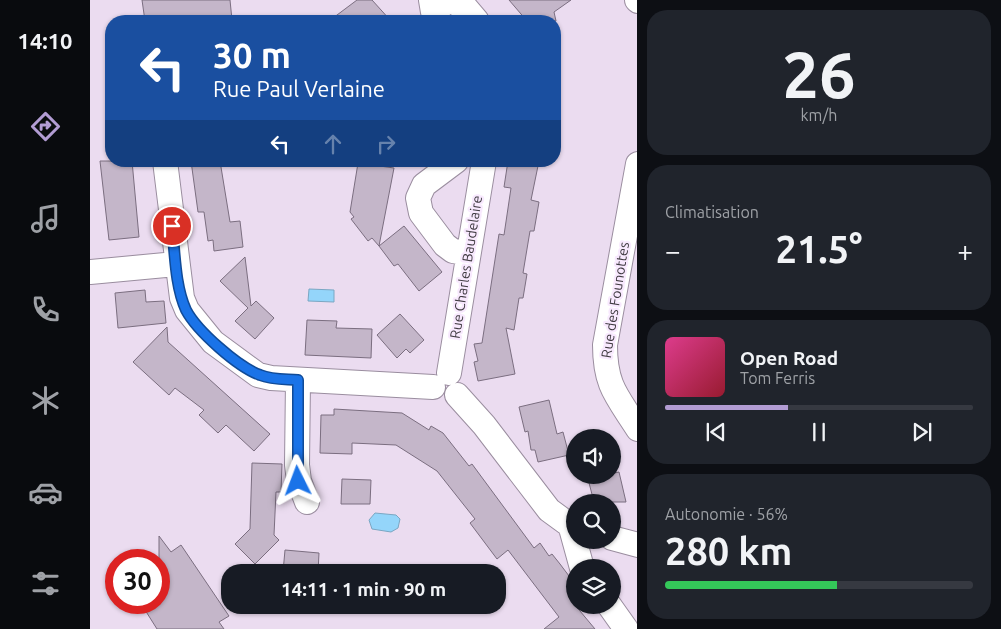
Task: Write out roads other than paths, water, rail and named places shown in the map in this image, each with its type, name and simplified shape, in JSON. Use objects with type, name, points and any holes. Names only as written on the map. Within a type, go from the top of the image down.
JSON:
[{"type":"street","points":[[431,0],[435,15]]},
{"type":"street","points":[[448,0],[466,8],[472,15]]},
{"type":"street","name":"Rue des Founottes","points":[[637,164],[605,345],[605,365],[609,382],[637,428]]},
{"type":"street","points":[[166,167],[176,264],[187,310],[213,342],[258,375],[271,378],[298,380],[441,380],[435,394],[442,399],[451,399],[457,395],[484,425],[549,510],[566,523]]},
{"type":"street","points":[[448,167],[424,185],[418,198],[421,213],[445,244],[453,251],[467,253]]},
{"type":"street","name":"Rue Charles Baudelaire","points":[[441,380],[483,167]]},
{"type":"street","points":[[90,272],[176,264]]},
{"type":"street","points":[[298,380],[298,481],[308,502]]},
{"type":"street","points":[[621,537],[637,536]]},
{"type":"street","points":[[621,540],[637,545]]},
{"type":"street","points":[[615,614],[626,629]]},
{"type":"water","points":[[309,289],[334,290],[334,302],[308,301]]},
{"type":"water","points":[[375,513],[396,515],[400,519],[398,528],[391,532],[372,529],[369,520]]}]
